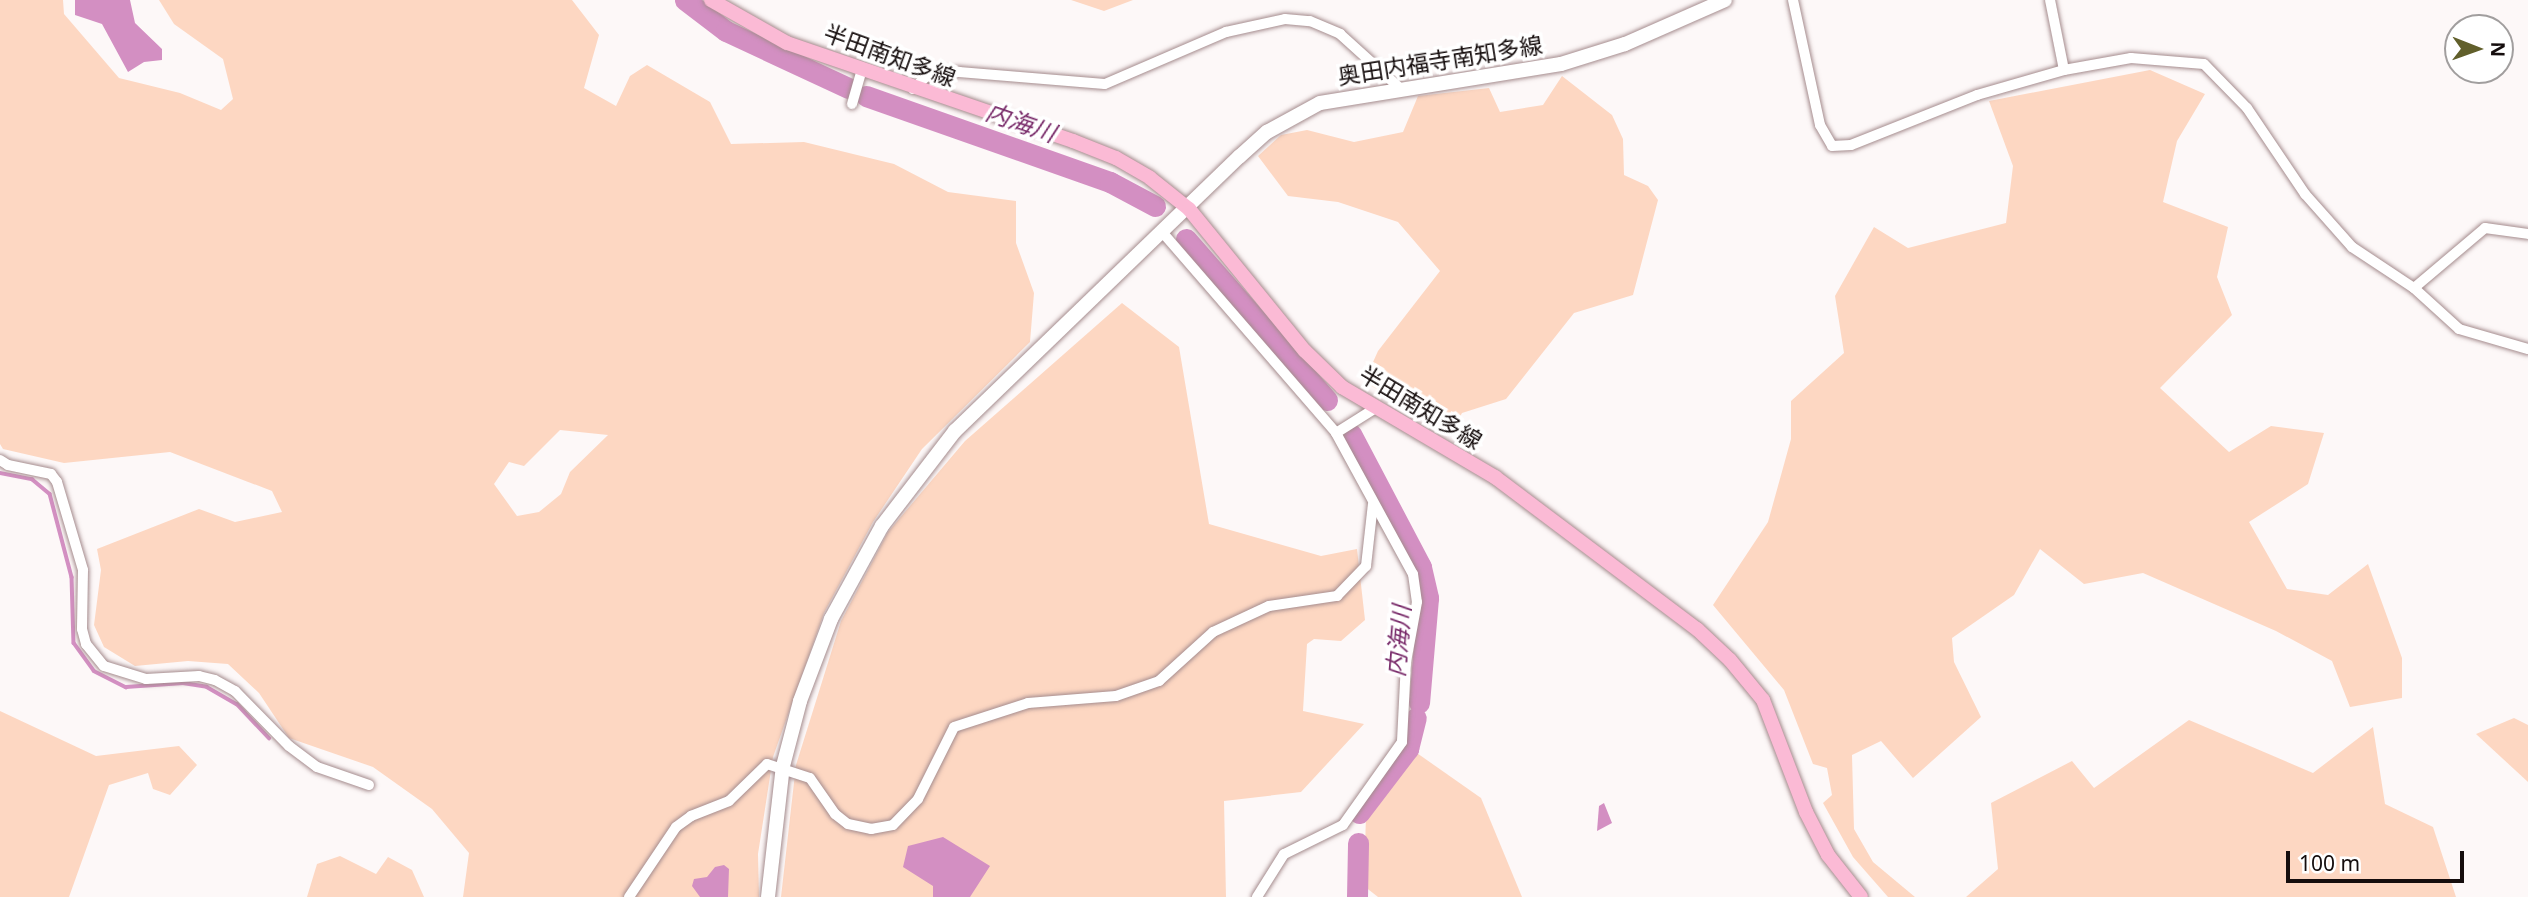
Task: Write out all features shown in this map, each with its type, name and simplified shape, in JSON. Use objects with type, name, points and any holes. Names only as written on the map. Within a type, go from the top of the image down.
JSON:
[{"type":"main road","name":"半田南知多線","points":[[711,0],[788,43],[1116,158],[1189,209],[1304,351],[1342,387],[1374,409],[1494,477],[1697,629],[1730,660],[1763,700],[1806,812],[1828,855],[1861,897]]},
{"type":"street","name":"奥田内福寺南知多線","points":[[768,897],[783,766],[800,701],[831,619],[909,486],[1003,383],[1189,209],[1239,157],[1296,114],[1348,96],[1403,91],[1561,64],[1673,25],[1725,0]]},
{"type":"street","points":[[1793,0],[1820,125],[1832,146],[1851,145],[1977,95],[2064,70],[2131,58],[2204,64],[2247,108],[2305,194],[2352,247],[2414,288],[2459,329],[2528,349]]},
{"type":"street","points":[[2050,0],[2064,70]]},
{"type":"street","points":[[913,89],[928,75],[959,72],[1105,84],[1226,32],[1285,19],[1310,21],[1340,34],[1403,91]]},
{"type":"street","points":[[852,104],[862,70]]},
{"type":"street","points":[[2414,288],[2485,228],[2528,234]]},
{"type":"street","points":[[1163,233],[1336,433],[1413,574],[1417,602],[1406,662],[1402,742],[1343,825],[1284,854],[1257,897]]},
{"type":"street","points":[[1336,433],[1374,409]]},
{"type":"street","points":[[0,460],[8,466],[51,474],[57,482],[83,570],[82,629],[86,644],[104,666],[146,679],[199,676],[215,680],[235,691],[289,746],[317,767],[369,785]]},
{"type":"street","points":[[629,897],[682,821],[729,801],[767,764],[783,766],[820,787],[842,821],[872,829],[893,825],[918,799],[954,727],[1028,703],[1116,696],[1159,681],[1213,632],[1269,606],[1337,596],[1366,566],[1373,504]]},
{"type":"shaded area","points":[[0,0],[63,0],[64,14],[119,78],[180,93],[221,110],[233,99],[223,59],[174,24],[159,0],[572,0],[599,35],[584,88],[616,106],[630,76],[647,65],[710,102],[731,144],[804,142],[894,164],[948,192],[1016,201],[1016,243],[1034,293],[1030,342],[922,449],[873,522],[824,613],[773,757],[758,854],[759,897],[463,897],[469,853],[432,809],[373,767],[289,738],[259,693],[228,664],[188,661],[135,666],[104,647],[94,625],[101,570],[97,549],[199,509],[235,522],[282,512],[272,491],[170,452],[64,463],[3,449],[0,444]],"holes":[[[560,430],[608,435],[570,472],[561,494],[539,512],[517,516],[494,484],[509,462],[524,466]]]},
{"type":"shaded area","points":[[75,0],[130,0],[135,23],[162,49],[162,60],[144,62],[128,72],[102,24],[75,15]]},
{"type":"shaded area","points":[[1071,0],[1133,0],[1104,11]]},
{"type":"shaded area","points":[[2150,70],[2205,94],[2177,141],[2163,202],[2228,227],[2217,277],[2232,315],[2160,388],[2229,452],[2271,426],[2324,433],[2308,484],[2249,522],[2287,589],[2328,595],[2368,564],[2402,658],[2402,698],[2350,707],[2332,661],[2276,631],[2143,573],[2084,584],[2040,549],[2014,595],[1952,638],[1954,662],[1981,717],[1913,778],[1881,741],[1852,755],[1854,829],[1873,862],[1915,897],[1888,897],[1853,857],[1823,803],[1832,795],[1827,768],[1813,764],[1784,690],[1713,605],[1768,522],[1791,439],[1791,401],[1844,353],[1835,296],[1874,227],[1908,248],[2006,223],[2013,166],[1989,101]]},
{"type":"shaded area","points":[[1562,76],[1612,115],[1623,139],[1624,175],[1648,186],[1658,200],[1633,295],[1574,313],[1506,399],[1462,413],[1452,431],[1364,382],[1378,351],[1440,271],[1398,222],[1338,202],[1288,196],[1258,156],[1281,135],[1307,130],[1354,142],[1403,132],[1418,96],[1489,88],[1500,112],[1543,105]]},
{"type":"shaded area","points":[[1122,303],[1179,347],[1209,524],[1321,556],[1357,549],[1365,620],[1341,641],[1314,639],[1307,644],[1303,711],[1364,724],[1301,792],[1224,801],[1226,897],[781,897],[796,765],[841,621],[888,532],[965,441]]},
{"type":"shaded area","points":[[0,711],[96,756],[179,746],[197,765],[170,795],[153,789],[148,773],[109,785],[69,897],[0,897]]},
{"type":"shaded area","points":[[2514,718],[2528,725],[2528,782],[2476,734]]},
{"type":"shaded area","points":[[2189,720],[2313,773],[2373,727],[2385,804],[2433,827],[2456,897],[1966,897],[1998,869],[1991,803],[2072,761],[2094,788]]},
{"type":"shaded area","points":[[1414,751],[1481,798],[1522,897],[1378,897],[1364,886],[1366,814]]},
{"type":"shaded area","points":[[1604,803],[1612,823],[1597,831],[1599,806]]},
{"type":"shaded area","points":[[943,837],[990,866],[970,897],[933,897],[933,886],[903,867],[908,846]]},
{"type":"shaded area","points":[[340,856],[376,874],[388,857],[412,870],[424,897],[307,897],[317,864]]},
{"type":"shaded area","points":[[724,865],[729,869],[728,897],[700,897],[692,886],[694,879],[707,877],[715,867]]},
{"type":"waterway","name":"内海川","points":[[685,0],[726,31],[848,88]]},
{"type":"waterway","name":"内海川","points":[[866,96],[1110,182],[1155,206]]},
{"type":"waterway","name":"内海川","points":[[1186,239],[1327,400]]},
{"type":"waterway","name":"内海川","points":[[1351,434],[1421,567],[1428,598],[1419,703]]},
{"type":"waterway","points":[[0,473],[32,479],[50,494],[72,577],[74,643],[94,671],[126,687],[183,683],[207,687],[237,704],[269,738]]},
{"type":"waterway","name":"内海川","points":[[1359,813],[1408,749],[1416,718]]},
{"type":"waterway","name":"内海川","points":[[1357,897],[1358,843]]}]
